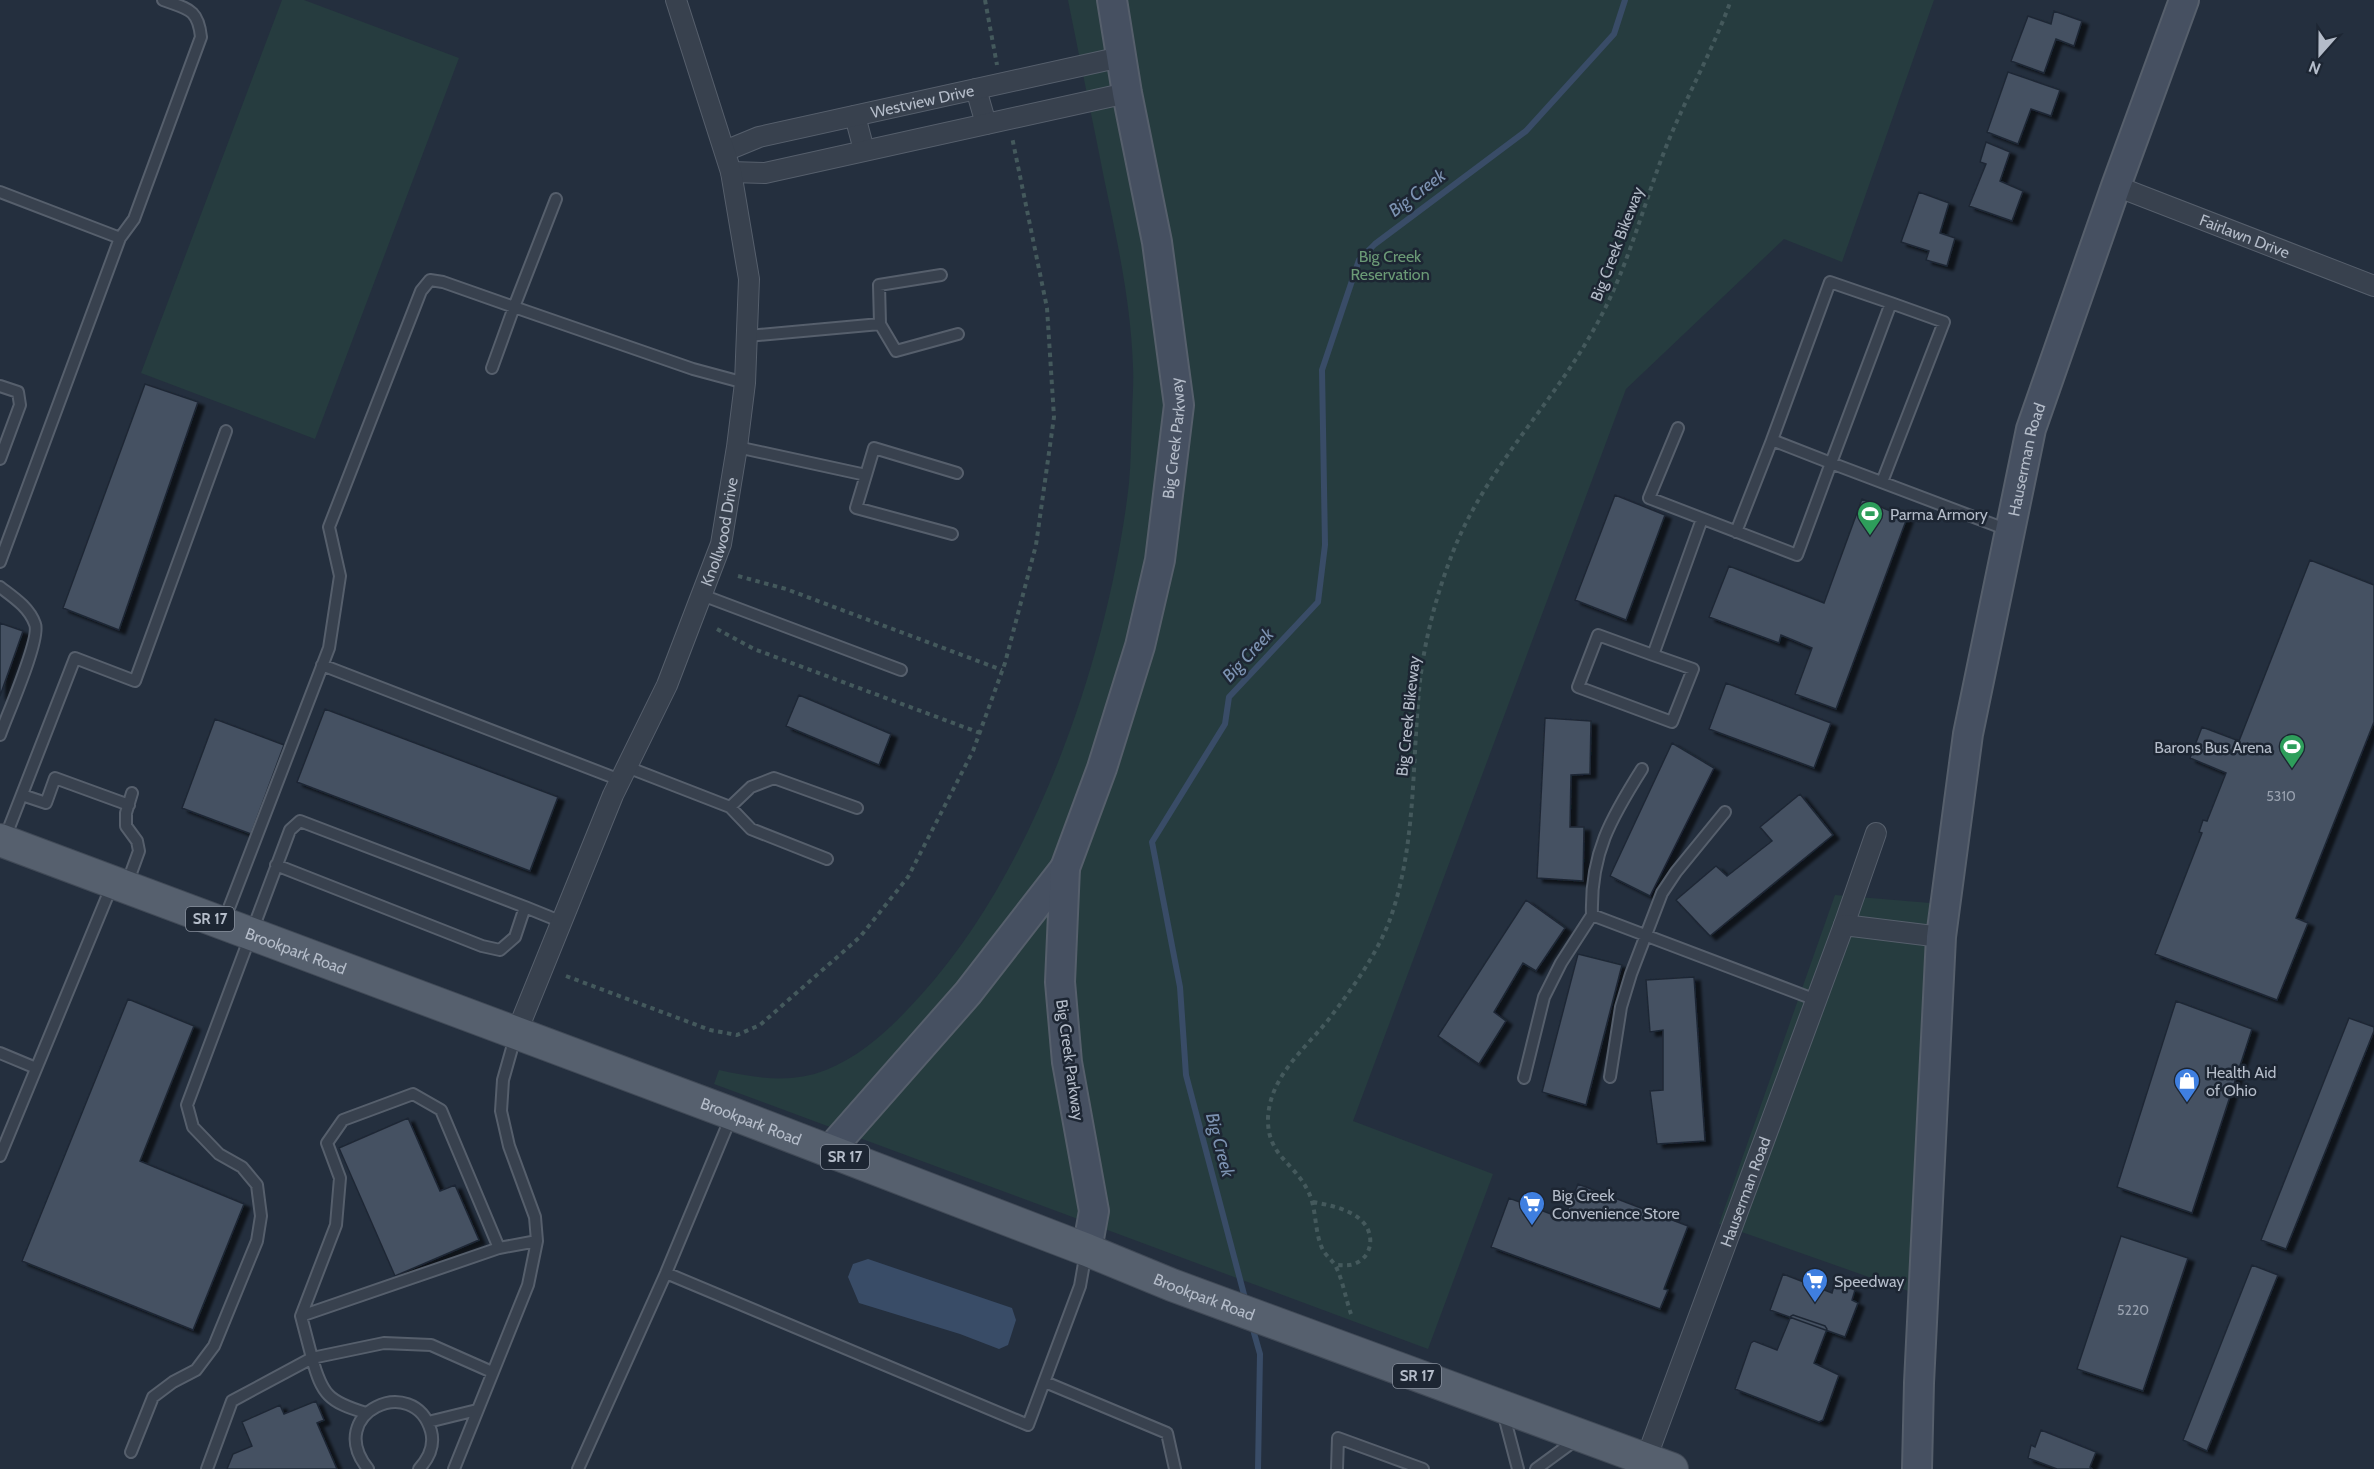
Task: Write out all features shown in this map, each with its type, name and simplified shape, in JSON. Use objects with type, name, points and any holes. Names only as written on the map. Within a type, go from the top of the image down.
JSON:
[{"type":"main road","name":"Brookpark Road","points":[[2,840],[732,1113],[1333,1346],[1659,1464]]},
{"type":"street","name":"Knollwood Drive","points":[[516,1034],[624,774],[667,685],[722,544],[745,383],[749,279],[731,172],[676,0]]},
{"type":"street","name":"Big Creek Parkway","points":[[829,1151],[968,993],[1065,868],[1102,768],[1140,646],[1160,560],[1179,405],[1157,242],[1127,93],[1112,0]]},
{"type":"street","name":"Hauserman Road","points":[[1917,1469],[1919,1383],[1941,937],[1968,734],[2031,429],[2115,186],[2184,0]]},
{"type":"street","name":"Westview Drive","points":[[725,151],[759,138],[1121,57]]},
{"type":"street","points":[[976,89],[986,124]]},
{"type":"street","points":[[731,172],[765,173],[1127,93]]},
{"type":"street","points":[[855,116],[864,150]]},
{"type":"street","name":"Fairlawn Drive","points":[[2115,186],[2374,285]]},
{"type":"street","name":"Hauserman Road","points":[[1659,1464],[1816,1000],[1876,833]]},
{"type":"street","name":"Big Creek Parkway","points":[[1065,868],[1060,982],[1067,1062],[1094,1211],[1087,1250]]},
{"type":"street","points":[[1844,926],[1941,937]]},
{"type":"lane","points":[[0,562],[120,238],[134,219],[201,37],[199,20],[188,9],[163,0]]},
{"type":"lane","points":[[0,192],[120,238]]},
{"type":"lane","points":[[492,368],[556,199]]},
{"type":"lane","points":[[941,275],[879,285],[880,324],[896,351],[958,334]]},
{"type":"lane","points":[[223,924],[329,648],[340,576],[329,527],[421,291],[430,280],[443,282],[693,369],[745,383]]},
{"type":"lane","points":[[1736,532],[1830,282],[1944,322],[1882,482]]},
{"type":"lane","points":[[1678,428],[1649,498],[1797,555],[1892,303]]},
{"type":"lane","points":[[748,336],[880,324]]},
{"type":"lane","points":[[0,386],[18,392],[20,405],[0,459]]},
{"type":"lane","points":[[2,840],[22,795],[75,658],[135,681],[226,432]]},
{"type":"lane","points":[[1772,440],[2009,530]]},
{"type":"lane","points":[[737,447],[866,475]]},
{"type":"lane","points":[[952,534],[856,508],[874,448],[957,473]]},
{"type":"lane","points":[[1653,655],[1702,519]]},
{"type":"lane","points":[[0,587],[25,607],[36,625],[35,643],[0,735]]},
{"type":"lane","points":[[702,595],[901,670]]},
{"type":"lane","points":[[1598,634],[1653,655],[1693,669],[1672,722],[1578,687],[1598,634]]},
{"type":"lane","points":[[322,665],[624,774],[730,807],[751,829],[827,859]]},
{"type":"lane","points":[[1524,1078],[1544,997],[1561,963],[1592,915],[1594,875],[1605,832],[1617,807],[1642,769]]},
{"type":"lane","points":[[22,795],[45,803],[54,778],[129,805]]},
{"type":"lane","points":[[730,807],[751,788],[774,778],[857,808]]},
{"type":"lane","points":[[0,1156],[36,1068],[119,885],[139,851],[137,841],[126,826],[132,794]]},
{"type":"lane","points":[[1610,1077],[1621,1007],[1662,893],[1725,812]]},
{"type":"lane","points":[[131,1452],[153,1397],[173,1382],[196,1370],[214,1346],[257,1241],[261,1216],[256,1185],[242,1167],[219,1154],[193,1127],[187,1105],[290,830],[300,821],[562,922]]},
{"type":"lane","points":[[276,865],[482,946],[500,950],[515,937],[525,908]]},
{"type":"lane","points":[[1592,915],[1816,1000]]},
{"type":"lane","points":[[454,1469],[528,1284],[537,1241],[535,1217],[509,1146],[501,1111],[503,1080],[516,1034]]},
{"type":"lane","points":[[0,1053],[36,1068]]},
{"type":"lane","points":[[366,1413],[342,1406],[327,1394],[318,1382],[302,1316],[336,1226],[340,1178],[327,1143],[343,1120],[413,1094],[441,1110],[499,1248]]},
{"type":"lane","points":[[578,1469],[666,1272],[732,1113]]},
{"type":"lane","points":[[302,1316],[499,1248],[537,1241]]},
{"type":"lane","points":[[666,1272],[1028,1425],[1080,1286],[1087,1250]]},
{"type":"lane","points":[[207,1469],[232,1401],[312,1358],[384,1343],[431,1345],[492,1372]]},
{"type":"lane","points":[[1045,1382],[1167,1433],[1175,1469]]},
{"type":"lane","points":[[368,1469],[360,1459],[355,1435],[366,1413],[375,1406],[387,1402],[399,1402],[416,1409],[428,1422],[432,1434],[432,1448],[427,1460],[419,1469]]},
{"type":"lane","points":[[1501,1406],[1518,1469]]},
{"type":"lane","points":[[428,1422],[477,1410]]},
{"type":"lane","points":[[1536,1469],[1581,1436]]},
{"type":"lane","points":[[1337,1469],[1338,1438],[1423,1469]]},
{"type":"path","points":[[985,0],[1001,84]]},
{"type":"path","name":"Big Creek Bikeway","points":[[1351,1314],[1335,1265],[1321,1246],[1313,1202],[1298,1173],[1284,1163],[1268,1134],[1268,1113],[1274,1090],[1282,1073],[1330,1018],[1357,980],[1377,947],[1389,921],[1400,886],[1411,807],[1419,687],[1432,617],[1449,560],[1464,524],[1507,454],[1593,332],[1616,288],[1671,134],[1731,0]]},
{"type":"path","points":[[566,976],[710,1030],[737,1035],[760,1025],[860,937],[908,877],[973,751],[1002,670],[1036,545],[1054,417],[1047,308],[1008,119]]},
{"type":"path","points":[[738,576],[786,589],[1002,670]]},
{"type":"path","points":[[717,629],[754,649],[980,733]]},
{"type":"path","points":[[1313,1202],[1345,1210],[1361,1220],[1370,1232],[1370,1246],[1362,1260],[1352,1265],[1335,1265]]},
{"type":"green space","points":[[282,0],[304,0],[459,58],[315,439],[141,373]]},
{"type":"green space","name":"Big Creek Reservation","points":[[1068,0],[1934,0],[1842,262],[1784,239],[1626,389],[1353,1121],[1493,1174],[1428,1349],[714,1084],[719,1070],[759,1077],[786,1078],[826,1070],[866,1048],[911,1006],[962,944],[999,885],[1032,822],[1061,755],[1085,686],[1105,616],[1129,483],[1133,373],[1130,321],[1115,229]]},
{"type":"green space","points":[[1835,895],[1930,903],[1914,1293],[1719,1224]]},
{"type":"water","points":[[868,1259],[1012,1308],[1016,1320],[1008,1345],[999,1349],[960,1334],[859,1303],[848,1277],[853,1264]]},
{"type":"building","points":[[2054,11],[2082,21],[2074,46],[2056,39],[2044,73],[2011,61],[2028,16],[2051,24]]},
{"type":"building","points":[[2008,72],[2060,90],[2051,116],[2031,109],[2018,144],[1987,132]]},
{"type":"building","points":[[1986,142],[2010,152],[2000,181],[2023,191],[2012,221],[1969,206],[1986,164],[1980,162]]},
{"type":"building","points":[[1919,192],[1949,203],[1940,233],[1955,238],[1947,266],[1926,260],[1929,251],[1901,242]]},
{"type":"building","points":[[145,384],[198,402],[119,630],[63,608]]},
{"type":"building","points":[[1615,495],[1665,515],[1626,620],[1575,600]]},
{"type":"building","points":[[1862,499],[1907,518],[1836,709],[1795,694],[1812,648],[1781,635],[1779,643],[1709,617],[1729,566],[1824,603]]},
{"type":"building","points":[[2310,560],[2374,585],[2374,722],[2296,918],[2308,923],[2277,1000],[2155,954],[2202,833],[2199,832],[2203,820],[2207,821],[2226,773],[2190,758],[2202,727],[2239,741]]},
{"type":"building","points":[[0,623],[23,631],[0,696]]},
{"type":"building","points":[[1726,683],[1831,723],[1814,768],[1709,729]]},
{"type":"building","points":[[799,695],[891,734],[879,765],[786,726]]},
{"type":"building","points":[[325,709],[558,797],[530,871],[297,782]]},
{"type":"building","points":[[1545,718],[1591,721],[1590,774],[1571,775],[1570,827],[1584,827],[1583,881],[1537,878]]},
{"type":"building","points":[[215,719],[284,745],[251,834],[182,808]]},
{"type":"building","points":[[1672,743],[1714,768],[1650,896],[1610,876]]},
{"type":"building","points":[[1800,794],[1833,835],[1710,936],[1676,900],[1716,866],[1727,876],[1772,841],[1760,827]]},
{"type":"building","points":[[1526,900],[1565,928],[1536,971],[1523,963],[1494,1012],[1506,1021],[1479,1064],[1438,1036]]},
{"type":"building","points":[[1578,954],[1622,965],[1586,1105],[1542,1092]]},
{"type":"building","points":[[1694,977],[1705,1141],[1657,1144],[1650,1091],[1663,1090],[1663,1030],[1650,1032],[1646,980]]},
{"type":"building","points":[[128,999],[194,1026],[140,1161],[244,1204],[193,1330],[22,1261]]},
{"type":"building","points":[[2176,1001],[2252,1029],[2192,1213],[2117,1187]]},
{"type":"building","points":[[2349,1018],[2374,1027],[2374,1031],[2286,1249],[2261,1240]]},
{"type":"building","points":[[408,1118],[440,1191],[455,1185],[479,1240],[395,1276],[339,1148]]},
{"type":"building","points":[[1578,1184],[1688,1226],[1664,1289],[1668,1290],[1660,1309],[1491,1247],[1509,1198],[1564,1219]]},
{"type":"building","points":[[2121,1236],[2188,1258],[2143,1391],[2077,1369]]},
{"type":"building","points":[[2252,1265],[2278,1275],[2207,1451],[2183,1440]]},
{"type":"building","points":[[1783,1274],[1832,1293],[1835,1282],[1855,1290],[1852,1300],[1858,1303],[1845,1337],[1770,1310]]},
{"type":"building","points":[[1793,1315],[1825,1326],[1827,1329],[1814,1363],[1839,1375],[1823,1420],[1819,1422],[1735,1389],[1751,1343],[1754,1341],[1777,1350]]},
{"type":"building","points":[[316,1401],[324,1420],[317,1423],[337,1469],[227,1469],[233,1454],[252,1446],[242,1422],[280,1405],[284,1414]]},
{"type":"building","points":[[2041,1430],[2096,1452],[2090,1467],[2092,1469],[2057,1469],[2028,1458],[2031,1445],[2035,1447]]},
{"type":"waterway","name":"Big Creek","points":[[1246,1302],[1186,1075],[1180,987],[1152,842],[1225,724],[1229,697],[1318,602],[1325,545],[1322,370],[1359,260],[1375,244],[1526,131],[1614,34],[1625,0]]},
{"type":"waterway","name":"Big Creek","points":[[1252,1326],[1260,1354],[1258,1469]]},
{"type":"place","name":"Parma Armory","points":[[1870,537]]},
{"type":"place","name":"Barons Bus Arena","points":[[2292,770]]},
{"type":"place","name":"Health Aid of Ohio","points":[[2187,1104]]},
{"type":"place","name":"Big Creek Convenience Store","points":[[1532,1227]]},
{"type":"place","name":"Speedway","points":[[1815,1304]]}]
